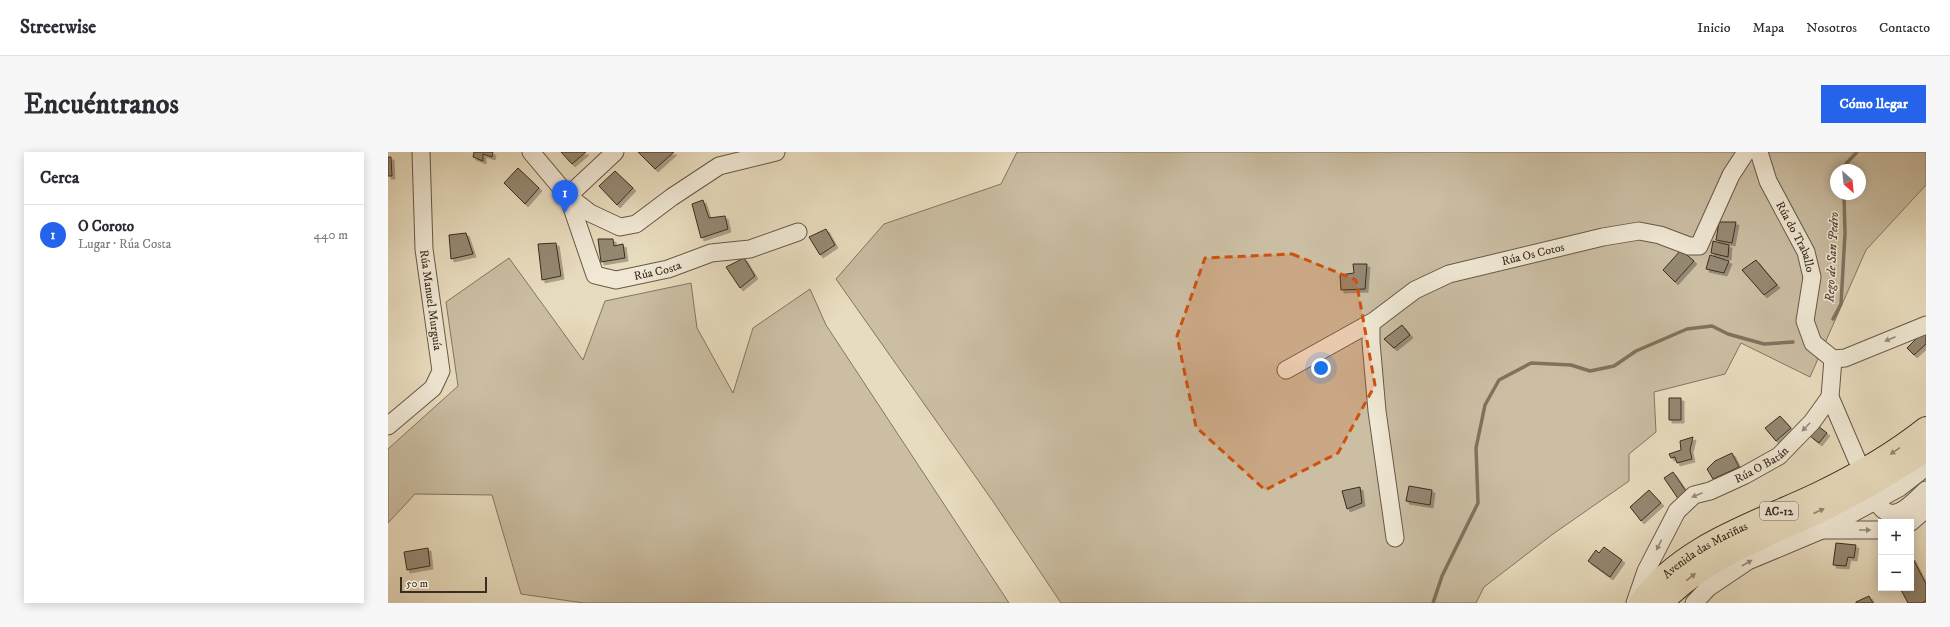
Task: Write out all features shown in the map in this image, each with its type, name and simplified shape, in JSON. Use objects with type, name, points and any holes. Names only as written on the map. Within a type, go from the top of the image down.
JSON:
[{"type":"highway","name":"Avenida das Mariñas","points":[[1640,603],[1663,577],[1680,563],[1710,545],[1846,479],[1888,455],[1926,428]]},
{"type":"highway","name":"Avenida das Mariñas","points":[[1662,603],[1676,589],[1703,568],[1740,547],[1859,492],[1885,478],[1926,450]]},
{"type":"street","name":"Rúa Manuel Murguía","points":[[388,426],[433,388],[440,371],[424,249],[421,152]]},
{"type":"street","points":[[531,152],[568,196],[590,213],[620,227],[636,224],[672,197],[719,166],[776,152]]},
{"type":"street","points":[[568,196],[615,152]]},
{"type":"street","name":"Rúa Os Cotos","points":[[1286,370],[1372,323],[1415,290],[1449,274],[1603,237],[1639,231],[1660,235],[1689,246],[1699,246],[1731,175],[1746,152]]},
{"type":"street","name":"Rúa do Traballo","points":[[1759,152],[1768,181],[1806,252],[1812,277],[1805,321],[1813,343],[1833,359]]},
{"type":"street","name":"Rúa Costa","points":[[568,196],[595,275],[616,280],[668,269],[711,253],[750,249],[798,232]]},
{"type":"street","points":[[1372,323],[1371,342],[1377,411],[1395,538]]},
{"type":"street","points":[[1857,460],[1830,397],[1833,359],[1845,358],[1926,325]]},
{"type":"street","name":"Rúa O Batán","points":[[1677,511],[1694,495],[1710,491],[1745,475],[1779,456],[1812,422],[1830,397]]},
{"type":"street","points":[[1694,603],[1708,588],[1748,561],[1822,530],[1899,488],[1926,467]]},
{"type":"street","points":[[1879,505],[1884,512],[1893,514],[1903,511],[1926,490]]},
{"type":"street","points":[[1914,519],[1926,509]]},
{"type":"street","name":"Avenida das Mariñas","points":[[1635,603],[1646,571],[1677,511]]},
{"type":"street","points":[[1822,530],[1878,530]]},
{"type":"highlighted area","points":[[1292,254],[1356,280],[1375,385],[1338,453],[1265,490],[1196,427],[1177,336],[1205,258]]},
{"type":"shaded area","points":[[1017,152],[1926,152],[1926,185],[1866,250],[1810,377],[1741,343],[1725,374],[1654,392],[1656,432],[1629,454],[1629,481],[1553,534],[1484,587],[1476,603],[1061,603],[992,500],[836,279],[884,224],[1001,184]]},
{"type":"shaded area","points":[[509,258],[583,360],[605,301],[691,283],[697,328],[733,393],[753,328],[810,289],[826,325],[1009,603],[584,603],[521,594],[492,495],[415,494],[388,523],[388,449],[458,386],[446,302]]},
{"type":"building","points":[[474,152],[493,152],[492,157],[483,154],[483,161],[473,157]]},
{"type":"building","points":[[561,152],[586,152],[572,164]]},
{"type":"building","points":[[638,152],[674,152],[655,169]]},
{"type":"building","points":[[388,157],[391,157],[392,176],[388,176]]},
{"type":"building","points":[[518,168],[539,188],[525,204],[504,183]]},
{"type":"building","points":[[615,171],[633,188],[617,205],[599,186]]},
{"type":"building","points":[[703,200],[709,218],[725,216],[728,229],[701,238],[692,204]]},
{"type":"building","points":[[1719,222],[1736,222],[1732,243],[1716,240]]},
{"type":"building","points":[[826,229],[835,245],[820,255],[809,237]]},
{"type":"building","points":[[466,233],[473,254],[451,259],[449,235]]},
{"type":"building","points":[[598,239],[613,239],[614,246],[623,244],[625,258],[601,262]]},
{"type":"building","points":[[1713,241],[1729,245],[1728,257],[1711,253]]},
{"type":"building","points":[[556,243],[561,276],[542,280],[538,244]]},
{"type":"building","points":[[1681,250],[1694,261],[1675,282],[1663,270]]},
{"type":"building","points":[[1710,255],[1729,261],[1724,273],[1706,269]]},
{"type":"building","points":[[744,258],[755,276],[740,288],[726,267]]},
{"type":"building","points":[[1756,260],[1777,285],[1764,295],[1742,270]]},
{"type":"building","points":[[1353,264],[1367,264],[1365,289],[1341,290],[1340,275],[1354,273]]},
{"type":"building","points":[[1402,325],[1410,335],[1394,348],[1384,339]]},
{"type":"building","points":[[1926,332],[1926,344],[1914,355],[1907,348],[1920,335]]},
{"type":"building","points":[[1669,398],[1681,398],[1681,420],[1669,420]]},
{"type":"building","points":[[1780,416],[1791,428],[1776,441],[1765,428]]},
{"type":"building","points":[[1818,426],[1827,433],[1819,443],[1810,436]]},
{"type":"building","points":[[1693,437],[1690,450],[1692,459],[1677,463],[1675,457],[1671,458],[1669,454],[1681,450],[1680,441]]},
{"type":"building","points":[[1732,453],[1739,467],[1713,479],[1707,469],[1715,461]]},
{"type":"building","points":[[1673,472],[1688,494],[1679,500],[1664,478]]},
{"type":"building","points":[[1409,486],[1432,490],[1430,505],[1406,501]]},
{"type":"building","points":[[1360,487],[1362,503],[1347,509],[1342,491]]},
{"type":"building","points":[[1649,490],[1661,503],[1641,521],[1630,507]]},
{"type":"building","points":[[1836,543],[1856,545],[1854,558],[1848,557],[1846,566],[1833,565]]},
{"type":"building","points":[[1604,547],[1622,560],[1610,577],[1588,561],[1596,550],[1599,553]]},
{"type":"building","points":[[428,548],[430,566],[407,570],[404,552]]},
{"type":"building","points":[[1914,561],[1926,584],[1926,601],[1922,603],[1908,603],[1902,591],[1914,591]]},
{"type":"building","points":[[1869,596],[1873,603],[1856,603],[1856,602]]},
{"type":"waterway","name":"Rego de San Pedro","points":[[1846,164],[1857,152]]},
{"type":"waterway","name":"Rego de San Pedro","points":[[1833,319],[1841,304],[1845,233],[1844,200]]},
{"type":"waterway","name":"Rego de San Pedro","points":[[1433,603],[1442,576],[1478,503],[1476,448],[1485,405],[1499,380],[1531,363],[1571,365],[1590,371],[1614,366],[1636,351],[1687,329],[1712,326],[1728,334],[1764,344],[1793,342]]},
{"type":"place","name":"O Coroto","points":[[565,213]]}]
